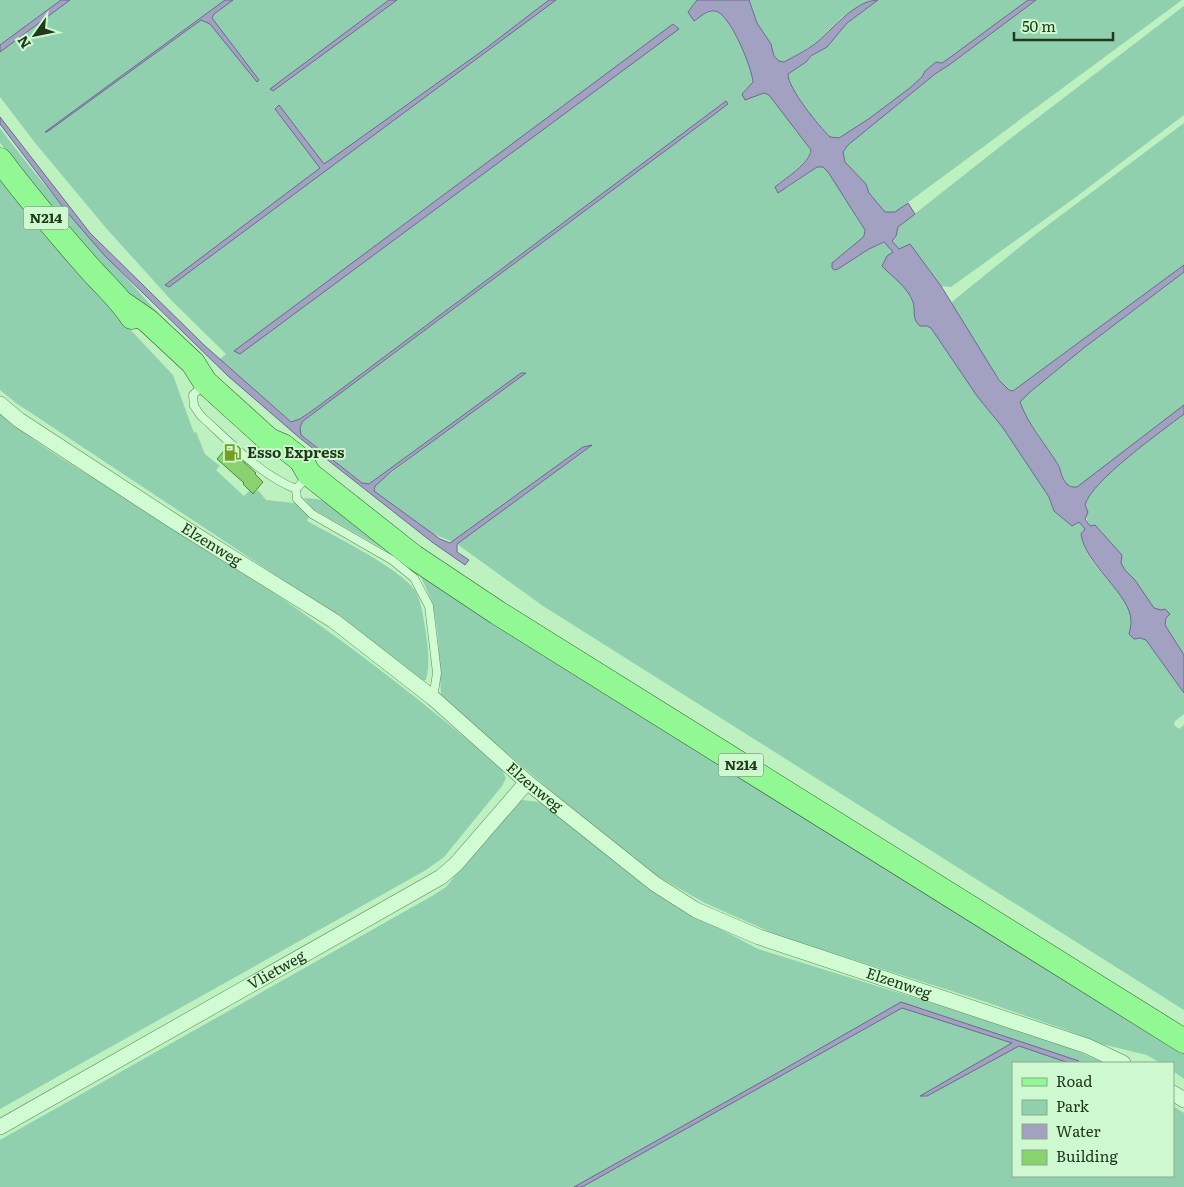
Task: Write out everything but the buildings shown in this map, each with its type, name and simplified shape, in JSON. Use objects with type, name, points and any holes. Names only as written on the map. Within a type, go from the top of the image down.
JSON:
[{"type":"main road","name":"N214","points":[[0,160],[24,192],[84,263],[125,305],[137,325],[182,372],[205,382],[269,440],[276,455],[295,470],[303,482],[498,613],[1184,1041]]},
{"type":"street","name":"Elzenweg","points":[[0,404],[18,420],[175,522],[334,621],[433,698],[527,782],[655,884],[696,910],[759,937],[1087,1046],[1121,1062]]},
{"type":"street","name":"Vlietweg","points":[[0,1127],[440,877],[456,864],[527,782]]},
{"type":"lane","points":[[205,382],[193,395],[194,406],[201,416],[255,464],[281,483],[303,482],[297,499],[312,514],[392,560],[414,578],[429,606],[437,673],[433,698]]},
{"type":"green space","points":[[0,0],[697,0],[688,12],[704,14],[713,11],[719,12],[729,23],[750,67],[753,82],[745,100],[764,93],[769,95],[811,150],[802,165],[775,187],[778,192],[817,167],[823,167],[828,172],[865,230],[864,236],[832,263],[834,270],[869,249],[885,242],[893,252],[884,268],[906,289],[921,318],[931,328],[977,396],[1003,428],[1049,497],[1054,511],[1072,525],[1079,521],[1085,529],[1081,534],[1087,552],[1123,599],[1140,638],[1146,640],[1184,693],[1184,714],[1175,721],[1174,725],[1179,729],[1184,725],[1184,1010],[543,606],[457,544],[420,528],[369,490],[495,393],[369,484],[362,483],[301,435],[300,427],[303,420],[316,408],[300,419],[291,422],[220,359],[226,354],[172,301],[106,228],[36,144],[0,97]]},
{"type":"green space","points":[[749,0],[871,0],[841,18],[816,43],[785,62],[779,61],[774,56],[771,44],[757,23]]},
{"type":"green space","points":[[878,0],[1028,0],[942,63],[936,62],[911,87],[870,118],[839,138],[830,137],[798,98],[789,81],[788,74],[818,52],[847,23]]},
{"type":"green space","points":[[1036,0],[1182,0],[895,212],[885,212],[869,193],[866,184],[845,162],[843,152],[848,145],[935,74]]},
{"type":"green space","points":[[1184,6],[1184,115],[1076,197],[951,287],[941,286],[910,244],[899,250],[892,241],[896,236],[898,227]]},
{"type":"green space","points":[[1184,123],[1184,265],[1013,391],[1009,390],[985,360],[951,304],[1032,237]]},
{"type":"green space","points":[[0,128],[63,206],[174,331],[170,335],[84,247],[0,143]]},
{"type":"green space","points":[[0,172],[76,261],[94,291],[173,375],[194,433],[196,432],[205,454],[220,466],[216,470],[244,496],[249,491],[253,494],[258,490],[266,500],[294,503],[309,515],[307,521],[383,564],[409,583],[416,592],[424,618],[428,657],[426,680],[421,681],[330,611],[16,403],[0,390]]},
{"type":"green space","points":[[1184,272],[1184,655],[1165,625],[1166,618],[1170,614],[1154,608],[1135,580],[1125,570],[1121,563],[1122,555],[1095,525],[1090,526],[1072,487],[1066,484],[1059,466],[1019,402],[1085,347]]},
{"type":"green space","points":[[0,414],[70,464],[194,539],[316,623],[402,687],[500,766],[506,778],[502,786],[444,857],[426,870],[0,1109]]},
{"type":"green space","points":[[304,498],[327,502],[391,553],[313,509]]},
{"type":"green space","points":[[418,571],[922,891],[1184,1053],[1184,1079],[1174,1072],[1174,1062],[1158,1062],[1147,1055],[1097,1043],[1069,1031],[986,1002],[779,936],[705,903],[653,874],[571,808],[444,699],[441,694],[438,639],[430,598]]},
{"type":"green space","points":[[522,800],[539,802],[548,807],[670,902],[758,949],[1057,1042],[1102,1062],[1012,1062],[1012,1177],[1174,1177],[1174,1107],[1184,1113],[1184,1187],[0,1187],[0,1140],[446,887],[513,804]]},
{"type":"water","points":[[61,0],[70,0],[0,52],[0,45]]},
{"type":"water","points":[[225,0],[233,0],[214,14],[212,18],[259,80],[257,82],[210,24],[201,20],[45,132]]},
{"type":"water","points":[[389,0],[397,0],[273,91],[270,89]]},
{"type":"water","points":[[549,0],[556,0],[169,287],[165,285],[320,168],[275,109],[279,105],[324,164],[485,49]]},
{"type":"water","points":[[697,0],[749,0],[757,23],[771,44],[774,56],[779,61],[784,62],[815,44],[852,10],[869,1],[878,0],[847,23],[827,47],[811,56],[806,62],[788,74],[789,81],[798,98],[812,116],[830,137],[839,138],[870,118],[911,87],[936,62],[942,63],[1028,0],[1036,0],[935,74],[848,145],[843,152],[845,162],[866,184],[869,193],[885,212],[895,212],[908,203],[915,214],[898,227],[896,236],[892,241],[899,249],[910,244],[941,286],[999,380],[1009,390],[1013,391],[1184,265],[1184,272],[1085,347],[1020,402],[1032,426],[1059,466],[1065,481],[1071,487],[1077,487],[1184,405],[1184,414],[1128,457],[1100,483],[1090,495],[1085,505],[1088,512],[1085,519],[1090,526],[1095,525],[1122,555],[1121,563],[1125,570],[1135,580],[1154,608],[1165,609],[1170,614],[1166,618],[1165,625],[1184,655],[1184,693],[1146,640],[1134,639],[1129,634],[1131,622],[1129,612],[1117,590],[1084,546],[1081,534],[1085,529],[1079,522],[1072,526],[1054,511],[1049,497],[1003,428],[977,396],[931,328],[920,326],[917,323],[910,296],[903,286],[882,266],[887,256],[893,252],[884,242],[869,249],[838,269],[834,270],[832,268],[832,263],[864,236],[865,230],[823,167],[817,167],[778,193],[775,187],[802,165],[810,155],[811,150],[769,95],[764,93],[745,100],[742,94],[753,82],[749,65],[739,42],[727,21],[721,14],[715,11],[706,13],[694,21],[688,12]]},
{"type":"water","points":[[673,24],[679,29],[240,354],[234,351]]},
{"type":"water","points":[[726,101],[728,104],[303,421],[300,427],[301,435],[362,483],[369,484],[521,373],[526,373],[392,471],[375,486],[374,491],[440,539],[450,543],[583,447],[592,445],[457,544],[457,552],[469,560],[465,565],[432,542],[301,439],[228,376],[105,256],[66,211],[0,124],[0,117],[90,233],[204,345],[291,422],[300,419],[316,408]]},
{"type":"water","points":[[901,1002],[1079,1061],[1066,1062],[1019,1046],[927,1096],[920,1096],[1012,1043],[902,1008],[582,1187],[574,1187]]},
{"type":"place","name":"Esso Express","points":[[233,453]]}]
